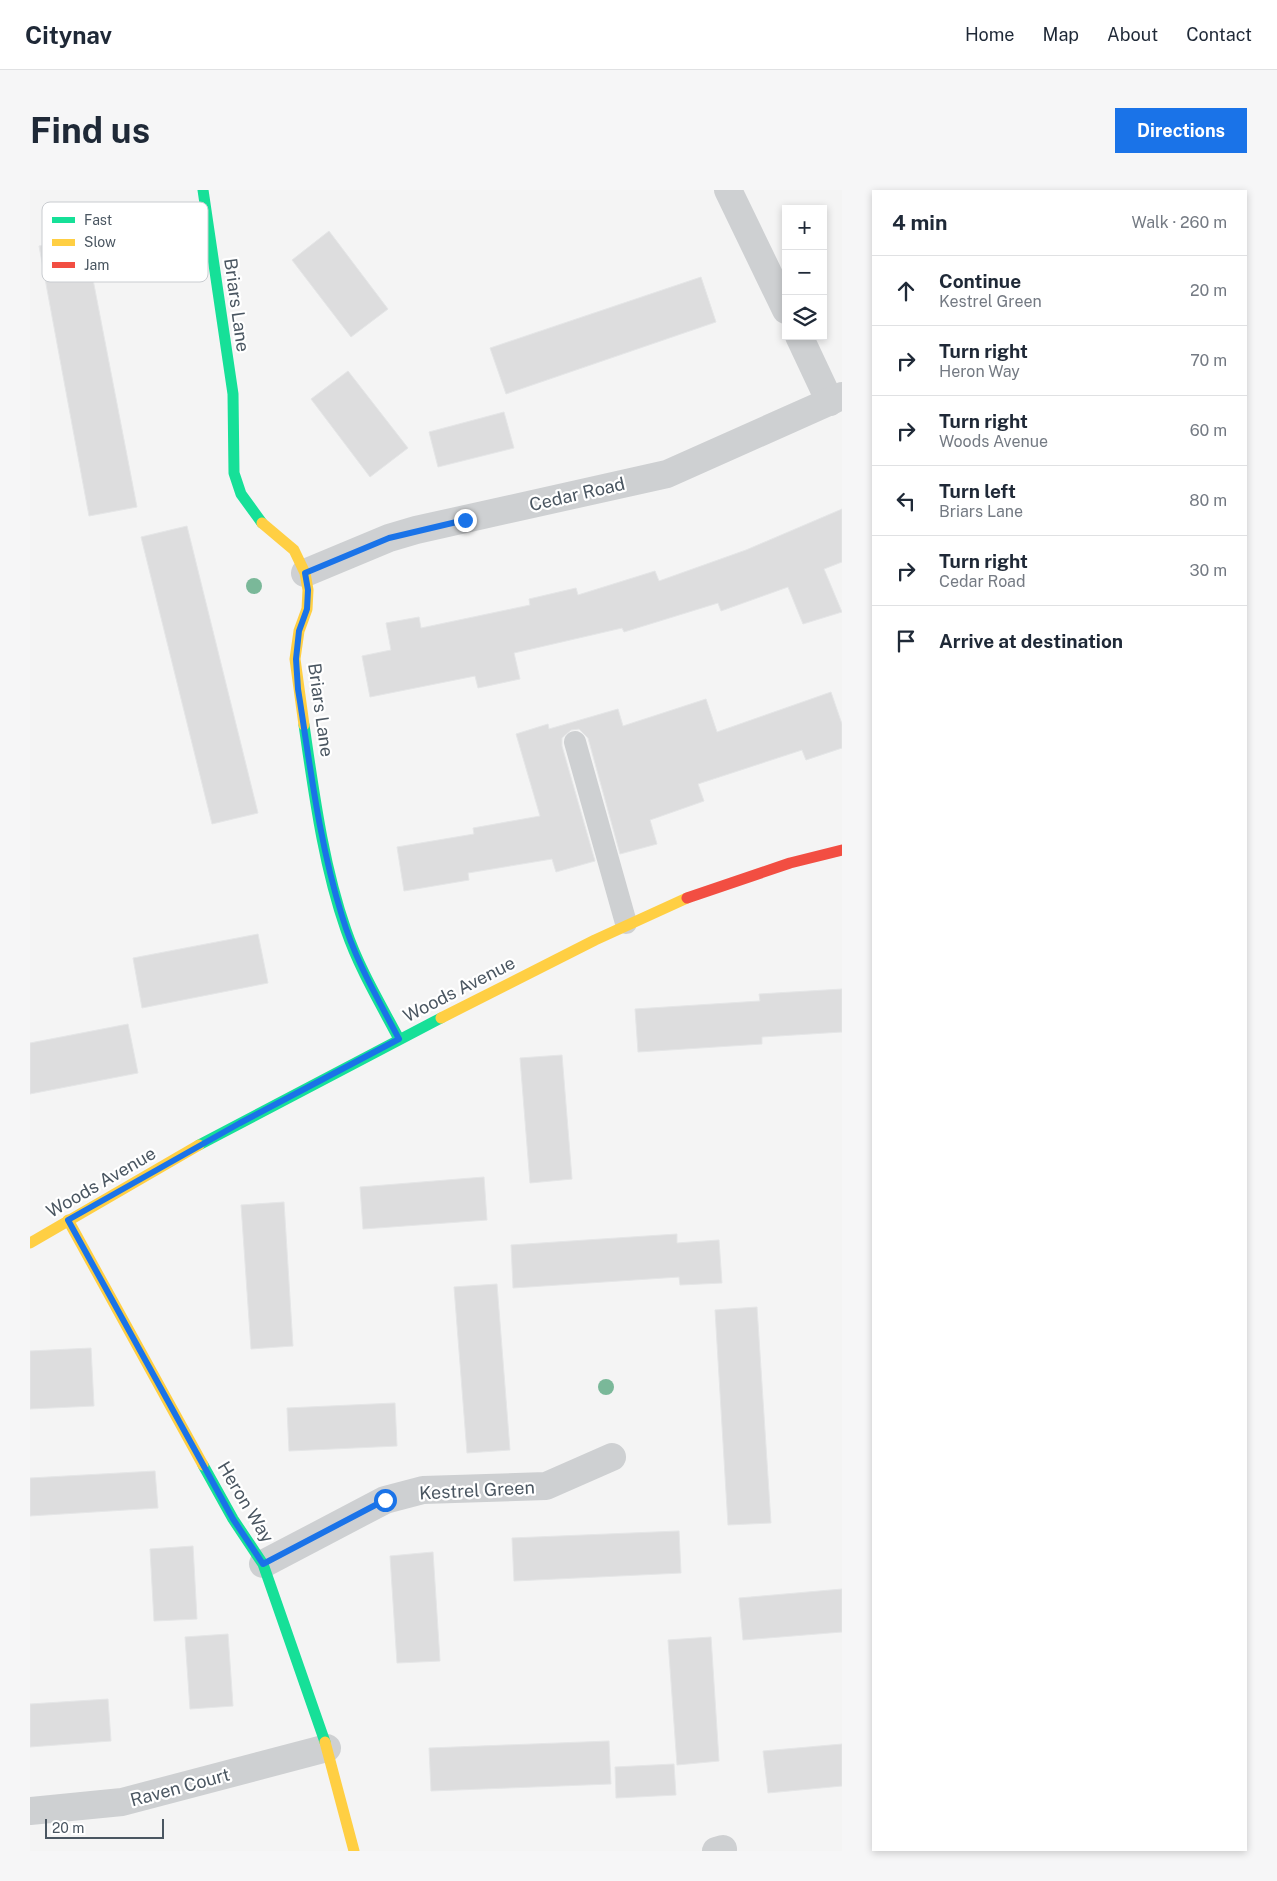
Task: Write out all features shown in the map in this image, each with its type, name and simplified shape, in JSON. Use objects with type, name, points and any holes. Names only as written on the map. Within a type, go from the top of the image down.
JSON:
[{"type":"street","points":[[728,190],[782,302]]},
{"type":"street","name":"Briars Lane","points":[[208,224],[233,394],[234,473],[241,494],[264,525],[294,550],[305,573],[308,590],[307,609],[299,631],[296,669],[328,866],[342,916],[361,968],[399,1039]]},
{"type":"street","points":[[801,340],[836,399]]},
{"type":"street","name":"Cedar Road","points":[[305,573],[389,538],[416,530],[667,474],[836,399]]},
{"type":"street","name":"Woods Avenue","points":[[30,1243],[240,1123],[626,923],[740,878],[801,858],[842,850]]},
{"type":"street","name":"Heron Way","points":[[68,1220],[233,1519],[263,1564],[327,1748],[354,1851]]},
{"type":"street","name":"Kestrel Green","points":[[263,1564],[385,1500],[423,1490],[546,1486],[612,1457]]},
{"type":"street","name":"Raven Court","points":[[30,1811],[122,1802],[327,1748]]},
{"type":"lane","points":[[575,742],[626,923]]},
{"type":"building","points":[[329,231],[388,309],[351,337],[292,260]]},
{"type":"building","points":[[42,245],[42,262],[39,246]]},
{"type":"building","points":[[701,277],[716,322],[506,394],[490,348]]},
{"type":"building","points":[[46,282],[94,282],[137,507],[89,516]]},
{"type":"building","points":[[348,371],[408,448],[370,477],[311,399]]},
{"type":"building","points":[[504,412],[514,448],[438,467],[429,432]]},
{"type":"building","points":[[842,509],[842,562],[824,569],[842,612],[803,624],[788,587],[721,611],[718,603],[624,632],[622,628],[514,653],[520,679],[478,688],[475,676],[370,697],[362,656],[391,650],[386,623],[419,617],[421,628],[530,605],[529,599],[576,588],[578,595],[655,571],[659,581],[746,550]]},
{"type":"building","points":[[187,526],[258,813],[212,824],[141,537]]},
{"type":"building","points":[[831,692],[842,724],[842,748],[806,760],[802,750],[698,784],[704,801],[650,820],[657,844],[620,854],[588,738],[579,729],[571,730],[562,738],[562,746],[595,861],[556,872],[552,859],[468,873],[469,880],[404,891],[397,847],[474,834],[473,828],[540,816],[516,734],[548,724],[549,729],[618,709],[623,726],[706,699],[717,732]]},
{"type":"building","points":[[258,934],[268,983],[142,1008],[133,958]]},
{"type":"building","points":[[842,989],[842,1032],[762,1037],[762,1044],[638,1052],[635,1009],[760,1001],[759,994]]},
{"type":"building","points":[[128,1024],[138,1073],[30,1094],[30,1043]]},
{"type":"building","points":[[562,1055],[572,1179],[530,1183],[520,1058]]},
{"type":"building","points":[[484,1177],[487,1220],[363,1229],[360,1187]]},
{"type":"building","points":[[284,1202],[293,1346],[251,1349],[241,1205]]},
{"type":"building","points":[[677,1234],[677,1243],[719,1240],[722,1283],[680,1285],[679,1277],[513,1288],[511,1245]]},
{"type":"building","points":[[497,1284],[510,1450],[467,1453],[454,1287]]},
{"type":"building","points":[[757,1307],[771,1523],[728,1525],[715,1310]]},
{"type":"building","points":[[91,1348],[94,1406],[30,1409],[30,1351]]},
{"type":"building","points":[[395,1403],[397,1446],[289,1451],[287,1408]]},
{"type":"building","points":[[155,1471],[158,1508],[30,1516],[30,1478]]},
{"type":"building","points":[[679,1531],[681,1573],[514,1581],[512,1538]]},
{"type":"building","points":[[193,1546],[197,1619],[154,1621],[150,1549]]},
{"type":"building","points":[[433,1552],[440,1661],[397,1663],[390,1556]]},
{"type":"building","points":[[842,1589],[842,1632],[743,1640],[739,1598]]},
{"type":"building","points":[[228,1634],[233,1706],[190,1709],[185,1637]]},
{"type":"building","points":[[711,1637],[719,1761],[677,1765],[668,1640]]},
{"type":"building","points":[[108,1699],[111,1741],[30,1747],[30,1704]]},
{"type":"building","points":[[609,1741],[611,1784],[431,1791],[429,1748]]},
{"type":"building","points":[[842,1744],[842,1786],[768,1793],[763,1751]]},
{"type":"building","points":[[674,1764],[676,1795],[616,1798],[615,1767]]},
{"type":"traffic: fast","points":[[203,190],[205,202]]},
{"type":"traffic: fast","points":[[208,224],[233,394],[234,473],[241,494],[262,523]]},
{"type":"traffic: fast","points":[[304,725],[320,828],[338,905],[357,958],[399,1039]]},
{"type":"traffic: fast","points":[[199,1145],[441,1018]]},
{"type":"traffic: fast","points":[[203,1465],[233,1519],[263,1564],[325,1742]]},
{"type":"traffic: slow","points":[[262,523],[294,550],[305,573],[308,590],[307,609],[299,631],[295,659],[304,725]]},
{"type":"traffic: slow","points":[[441,1018],[595,940],[687,898]]},
{"type":"traffic: slow","points":[[30,1243],[199,1145]]},
{"type":"traffic: slow","points":[[68,1220],[203,1465]]},
{"type":"traffic: slow","points":[[325,1742],[354,1851]]},
{"type":"traffic: jam","points":[[687,898],[790,863],[842,850]]},
{"type":"route","points":[[385,1500],[263,1564],[233,1519],[68,1220],[240,1123],[399,1039],[361,968],[342,916],[328,866],[298,689],[296,659],[299,631],[307,609],[308,590],[305,573],[389,538],[416,530],[465,520]]}]
